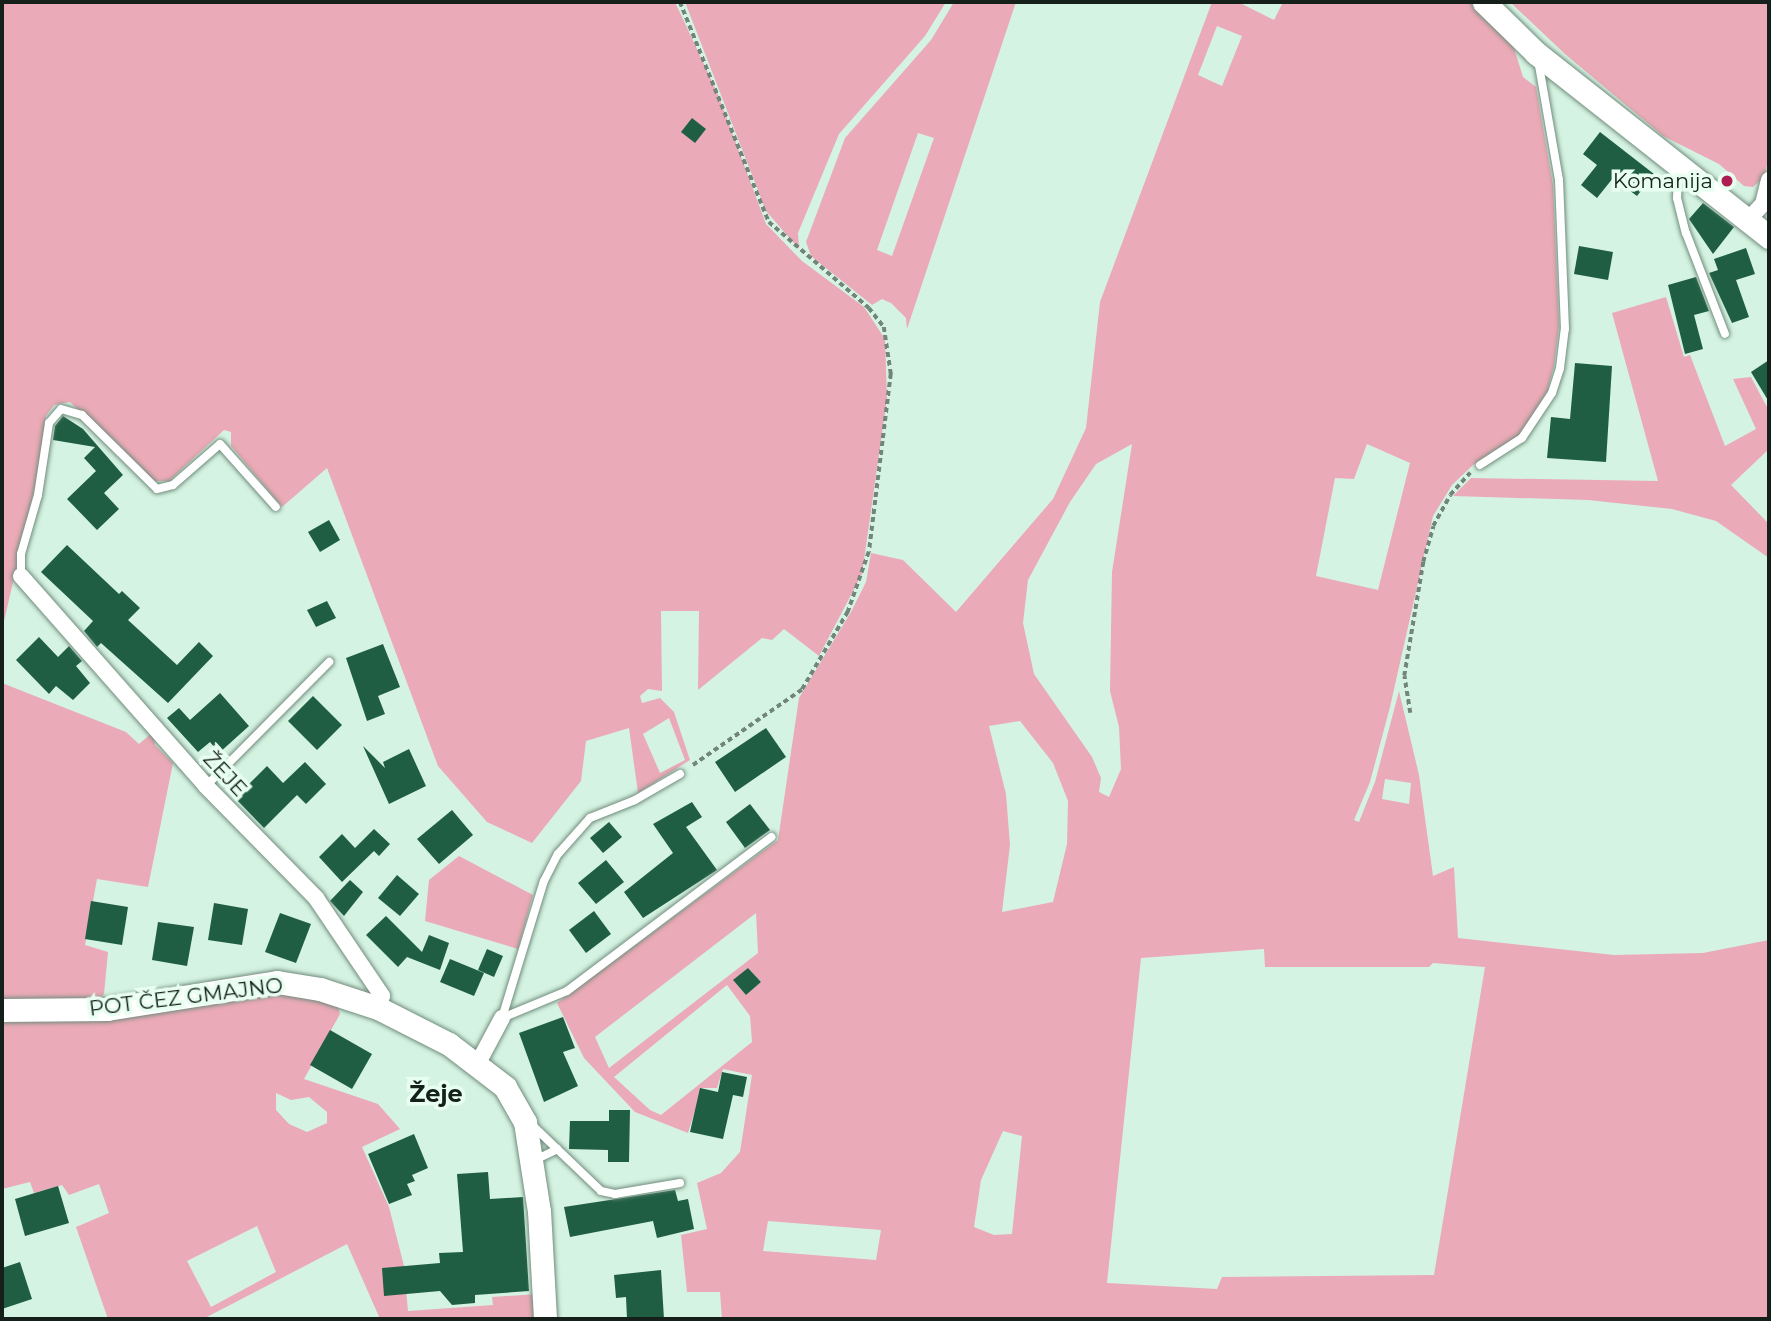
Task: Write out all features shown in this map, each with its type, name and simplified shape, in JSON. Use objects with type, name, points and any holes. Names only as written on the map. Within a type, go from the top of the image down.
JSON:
[{"type":"street","points":[[1485,2],[1536,54],[1769,237]]},
{"type":"street","points":[[1747,221],[1763,204],[1769,180]]},
{"type":"street","name":"ŽEJE","points":[[22,576],[206,786],[316,898],[382,996],[378,1008]]},
{"type":"street","name":"POT ČEZ GMAJNO","points":[[2,1010],[107,1009],[277,982],[320,989],[378,1008],[478,1063],[505,1087],[525,1122],[533,1162],[544,1319]]},
{"type":"street","points":[[478,1063],[502,1018]]},
{"type":"lane","points":[[1480,465],[1522,439],[1552,393],[1560,368],[1565,329],[1559,180],[1536,54]]},
{"type":"lane","points":[[1678,168],[1676,198],[1686,233],[1725,334]]},
{"type":"lane","points":[[22,576],[21,554],[38,495],[49,423],[61,409],[82,415],[157,489],[173,485],[220,444],[276,507]]},
{"type":"lane","points":[[206,786],[329,662]]},
{"type":"lane","points":[[502,1018],[544,881],[558,854],[590,818],[635,800],[680,774]]},
{"type":"lane","points":[[502,1018],[567,991],[771,837]]},
{"type":"lane","points":[[525,1122],[558,1149],[601,1191],[615,1194],[680,1183]]},
{"type":"lane","points":[[533,1162],[558,1149]]},
{"type":"path","points":[[680,2],[769,222],[869,308],[884,327],[891,374],[869,552],[848,612],[802,690],[680,774]]},
{"type":"path","points":[[1410,713],[1404,676],[1433,526],[1450,495],[1480,465]]},
{"type":"shaded area","points":[[2,2],[675,2],[717,92],[766,224],[802,261],[864,307],[885,339],[887,398],[862,574],[819,656],[784,629],[772,640],[762,638],[698,690],[699,611],[661,611],[662,691],[648,689],[640,696],[642,703],[660,698],[674,712],[690,760],[638,793],[629,728],[586,741],[581,781],[532,843],[487,822],[438,766],[327,468],[282,507],[231,446],[231,432],[224,430],[169,481],[153,481],[70,402],[54,405],[46,416],[42,457],[2,630]],"holes":[[[669,718],[685,760],[660,773],[643,734]]]},
{"type":"shaded area","points":[[685,2],[946,2],[925,36],[839,134],[798,233],[799,249],[766,211]]},
{"type":"shaded area","points":[[954,2],[1016,2],[907,329],[906,318],[891,303],[882,299],[872,305],[811,256],[806,242],[845,138],[931,40]],"holes":[[[918,133],[934,138],[892,256],[877,250]]]},
{"type":"shaded area","points":[[1212,2],[1238,2],[1274,20],[1283,2],[1470,2],[1514,48],[1523,77],[1536,87],[1553,185],[1559,326],[1554,366],[1547,392],[1522,433],[1473,465],[1452,485],[1433,516],[1390,707],[1370,782],[1354,820],[1359,822],[1375,782],[1399,691],[1419,775],[1433,876],[1454,867],[1458,938],[1614,955],[1703,953],[1769,940],[1769,1319],[722,1319],[720,1292],[687,1292],[681,1235],[707,1229],[697,1183],[721,1173],[740,1152],[752,1075],[723,1069],[717,1088],[702,1088],[688,1133],[635,1112],[584,1058],[557,1003],[778,840],[799,698],[866,582],[871,553],[903,560],[956,612],[1053,499],[1086,428],[1100,302]],"holes":[[[1217,26],[1242,36],[1222,86],[1198,75]],[[1132,444],[1112,572],[1110,691],[1119,727],[1121,769],[1109,797],[1099,792],[1101,778],[1092,757],[1034,674],[1023,623],[1028,580],[1070,502],[1096,464]],[[1367,444],[1410,463],[1378,590],[1316,576],[1335,478],[1354,479]],[[1020,721],[1053,763],[1068,801],[1067,844],[1053,902],[1002,912],[1010,845],[1006,794],[989,726]],[[1385,779],[1411,783],[1409,804],[1382,799]],[[756,913],[758,953],[609,1068],[595,1037]],[[1264,949],[1265,967],[1429,967],[1433,963],[1485,967],[1434,1275],[1222,1277],[1217,1289],[1107,1283],[1141,958]],[[748,968],[761,982],[746,995],[734,981]],[[727,985],[750,1016],[752,1042],[661,1115],[650,1110],[614,1077]],[[1003,1131],[1022,1136],[1012,1234],[994,1235],[974,1227],[981,1180]],[[768,1221],[881,1230],[876,1260],[763,1251]]]},
{"type":"shaded area","points":[[1510,2],[1769,2],[1769,157],[1764,177],[1753,187],[1744,186],[1719,164],[1663,136],[1565,54]]},
{"type":"shaded area","points":[[1666,297],[1684,357],[1690,355],[1725,446],[1756,429],[1733,379],[1751,377],[1769,411],[1769,449],[1731,485],[1769,524],[1769,558],[1716,521],[1672,509],[1588,500],[1453,496],[1471,478],[1658,481],[1612,313]]},
{"type":"shaded area","points":[[2,683],[126,732],[139,744],[153,732],[155,745],[173,763],[148,887],[97,879],[85,945],[108,952],[104,994],[97,1001],[2,1005]]},
{"type":"shaded area","points":[[459,856],[533,895],[518,949],[425,921],[429,880]]},
{"type":"shaded area","points":[[280,993],[337,1003],[340,1014],[304,1079],[378,1104],[400,1129],[362,1147],[389,1207],[404,1266],[408,1311],[493,1305],[492,1297],[539,1294],[539,1319],[380,1319],[347,1244],[203,1319],[108,1319],[76,1227],[109,1213],[99,1184],[69,1195],[62,1185],[34,1193],[30,1182],[2,1189],[2,1018],[187,1009],[212,1001]],"holes":[[[276,1093],[291,1100],[309,1097],[327,1112],[327,1123],[307,1132],[289,1124],[276,1110]],[[257,1226],[276,1272],[211,1307],[187,1261]]]},
{"type":"building","points":[[692,118],[706,129],[695,143],[681,132]]},
{"type":"building","points":[[1600,132],[1654,174],[1637,196],[1613,178],[1597,198],[1581,185],[1597,165],[1583,154]]},
{"type":"building","points":[[1703,203],[1734,227],[1713,254],[1689,219]]},
{"type":"building","points":[[1579,246],[1613,252],[1608,280],[1574,274]]},
{"type":"building","points":[[1746,248],[1755,274],[1736,280],[1749,317],[1732,323],[1709,273],[1718,270],[1714,259]]},
{"type":"building","points":[[1696,277],[1709,311],[1694,315],[1703,349],[1685,354],[1668,285]]},
{"type":"building","points":[[1769,360],[1769,402],[1751,372]]},
{"type":"building","points":[[1575,363],[1612,366],[1606,462],[1547,458],[1551,417],[1570,419]]},
{"type":"building","points":[[63,416],[83,429],[123,475],[104,493],[119,509],[97,530],[67,499],[96,471],[84,458],[95,447],[53,440],[55,426]]},
{"type":"building","points":[[329,520],[340,540],[320,552],[308,532]]},
{"type":"building","points":[[67,545],[119,594],[122,591],[140,608],[128,620],[177,665],[199,642],[213,656],[168,703],[101,643],[97,647],[84,631],[93,621],[41,572]]},
{"type":"building","points":[[327,601],[336,618],[316,627],[307,610]]},
{"type":"building","points":[[39,637],[58,657],[69,646],[82,661],[76,666],[90,683],[73,700],[56,686],[49,694],[16,660]]},
{"type":"building","points":[[383,644],[400,687],[378,696],[385,714],[367,721],[346,658]]},
{"type":"building","points":[[220,693],[249,726],[219,753],[210,742],[198,752],[167,718],[179,708],[190,720]]},
{"type":"building","points":[[313,696],[342,725],[317,750],[288,721]]},
{"type":"building","points":[[766,728],[786,757],[735,792],[715,762]]},
{"type":"building","points":[[363,746],[385,768],[383,762],[409,749],[426,786],[389,804]]},
{"type":"building","points":[[305,762],[326,784],[306,804],[297,795],[264,828],[235,798],[267,766],[283,783]]},
{"type":"building","points":[[692,802],[702,817],[686,827],[717,870],[643,918],[624,892],[673,853],[653,824]]},
{"type":"building","points":[[750,804],[770,830],[745,848],[726,822]]},
{"type":"building","points":[[452,810],[473,835],[439,864],[417,839]]},
{"type":"building","points":[[609,822],[622,837],[603,853],[590,838]]},
{"type":"building","points":[[374,829],[390,844],[379,856],[374,851],[342,882],[319,857],[342,834],[355,848]]},
{"type":"building","points":[[606,860],[624,882],[596,904],[578,883]]},
{"type":"building","points":[[397,875],[419,894],[400,916],[378,898]]},
{"type":"building","points":[[350,880],[363,892],[344,916],[330,901]]},
{"type":"building","points":[[91,901],[128,907],[122,945],[85,939]]},
{"type":"building","points":[[214,903],[248,909],[242,945],[208,940]]},
{"type":"building","points":[[594,911],[611,934],[586,953],[569,930]]},
{"type":"building","points":[[280,913],[311,924],[296,963],[265,952]]},
{"type":"building","points":[[386,916],[422,952],[429,935],[449,943],[440,970],[407,957],[398,967],[366,935]]},
{"type":"building","points":[[158,922],[194,927],[187,966],[152,960]]},
{"type":"building","points":[[487,949],[503,956],[494,977],[478,970]]},
{"type":"building","points":[[450,959],[484,973],[474,996],[440,982]]},
{"type":"building","points":[[748,968],[761,982],[746,995],[733,980]]},
{"type":"building","points":[[563,1017],[575,1048],[563,1052],[578,1086],[544,1102],[519,1033]]},
{"type":"building","points":[[330,1030],[372,1054],[352,1089],[310,1065]]},
{"type":"building","points":[[722,1072],[747,1077],[743,1097],[733,1095],[723,1139],[690,1132],[700,1088],[718,1092]]},
{"type":"building","points":[[609,1110],[630,1110],[629,1162],[608,1162],[608,1150],[569,1149],[570,1121],[609,1121]]},
{"type":"building","points":[[414,1134],[428,1168],[412,1175],[415,1181],[407,1184],[412,1195],[389,1204],[368,1154]]},
{"type":"building","points":[[488,1172],[490,1199],[523,1197],[529,1291],[475,1295],[475,1303],[452,1305],[440,1291],[384,1296],[382,1268],[440,1263],[439,1253],[463,1252],[457,1174]]},
{"type":"building","points":[[58,1186],[69,1223],[25,1236],[15,1199]]},
{"type":"building","points":[[675,1190],[678,1201],[688,1199],[694,1229],[657,1238],[653,1221],[570,1237],[564,1207]]},
{"type":"building","points":[[20,1262],[32,1299],[2,1309],[2,1268]]},
{"type":"building","points":[[661,1270],[664,1319],[627,1319],[626,1297],[616,1298],[614,1275]]},
{"type":"place","name":"Komanija","points":[[1727,181]]},
{"type":"district","name":"Žeje","points":[[436,1094]]}]
